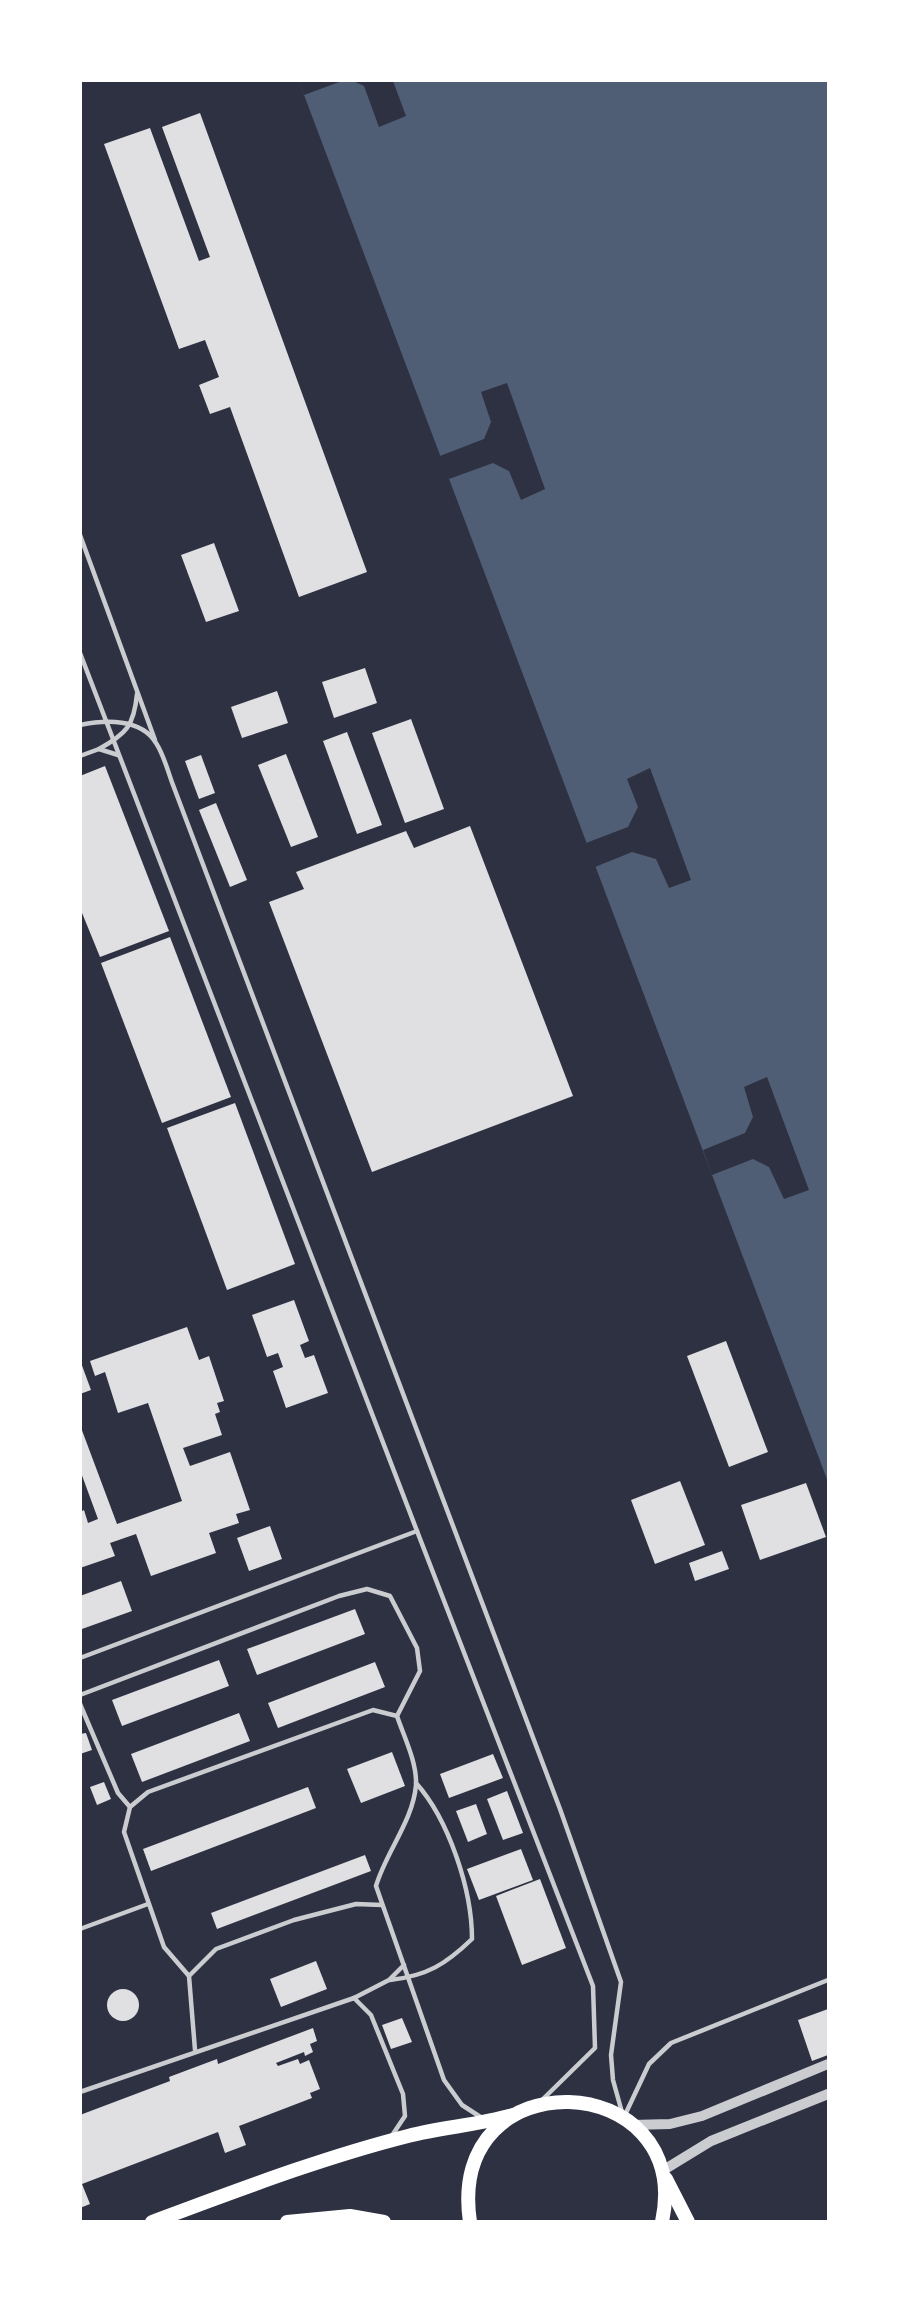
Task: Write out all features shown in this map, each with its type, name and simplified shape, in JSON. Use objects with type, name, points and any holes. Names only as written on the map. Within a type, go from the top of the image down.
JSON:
[{"type":"highway","points":[[152,2221],[291,2171],[382,2143],[410,2135],[488,2123],[538,2104],[560,2100],[582,2101],[604,2107],[628,2121],[650,2146],[688,2221]]},
{"type":"highway","points":[[470,2221],[466,2198],[472,2166],[489,2137],[513,2115]]},
{"type":"highway","points":[[662,2171],[666,2203],[662,2221]]},
{"type":"highway","points":[[287,2221],[350,2216],[384,2221]]},
{"type":"street","points":[[628,2121],[670,2124],[702,2116],[828,2064]]},
{"type":"street","points":[[662,2171],[710,2141],[828,2094]]},
{"type":"lane","points":[[80,535],[555,1797],[621,1982],[611,2054],[613,2080],[628,2121]]},
{"type":"lane","points":[[80,653],[593,1986],[595,2048],[538,2104]]},
{"type":"lane","points":[[80,757],[121,737],[135,717],[138,692]]},
{"type":"lane","points":[[80,725],[106,719],[130,724],[156,741]]},
{"type":"lane","points":[[99,749],[119,756]]},
{"type":"lane","points":[[80,1658],[417,1531]]},
{"type":"lane","points":[[80,1695],[339,1595],[367,1589],[390,1596],[417,1648],[420,1671],[397,1716],[410,1752],[416,1783],[410,1810],[382,1866],[376,1886],[444,2080],[462,2105],[488,2123]]},
{"type":"lane","points":[[80,1703],[118,1793],[130,1807]]},
{"type":"lane","points":[[195,2050],[189,1976],[164,1947],[148,1904],[124,1832],[130,1807],[148,1792],[373,1710],[397,1716]]},
{"type":"lane","points":[[389,1980],[408,1978],[447,1964],[472,1939],[472,1908],[460,1870],[432,1801],[416,1783]]},
{"type":"lane","points":[[80,1929],[148,1904]]},
{"type":"lane","points":[[189,1976],[216,1949],[268,1930],[356,1904],[382,1905]]},
{"type":"lane","points":[[80,2092],[195,2050],[244,2038],[354,1998],[389,1980],[404,1965]]},
{"type":"lane","points":[[628,2121],[649,2064],[671,2043],[828,1980]]},
{"type":"lane","points":[[354,1998],[370,2015],[403,2094],[405,2116],[396,2133],[382,2143]]},
{"type":"water","points":[[298,81],[828,81],[828,1482],[304,95]]},
{"type":"pier","points":[[298,81],[342,81],[304,95]]},
{"type":"pier","points":[[353,81],[393,81],[406,116],[379,127],[364,86]]},
{"type":"pier","points":[[507,383],[545,489],[521,500],[509,471],[493,463],[449,479],[440,456],[484,439],[491,422],[481,392]]},
{"type":"pier","points":[[650,768],[691,880],[669,888],[656,859],[632,852],[595,867],[586,843],[628,827],[638,807],[627,779]]},
{"type":"pier","points":[[767,1077],[809,1190],[784,1199],[769,1167],[753,1159],[712,1175],[703,1150],[745,1133],[753,1117],[744,1087]]},
{"type":"building","points":[[200,113],[367,572],[299,597],[230,407],[210,414],[199,385],[219,377],[205,340],[179,349],[104,144],[150,128],[199,261],[210,257],[162,127]]},
{"type":"building","points":[[214,543],[239,611],[206,622],[181,555]]},
{"type":"building","points":[[365,668],[377,703],[334,718],[322,682]]},
{"type":"building","points":[[277,691],[288,723],[242,738],[231,707]]},
{"type":"building","points":[[411,719],[444,809],[405,823],[372,733]]},
{"type":"building","points":[[347,732],[382,825],[357,834],[323,741]]},
{"type":"building","points":[[286,754],[318,837],[291,847],[258,765]]},
{"type":"building","points":[[201,755],[215,793],[199,799],[185,761]]},
{"type":"building","points":[[105,766],[169,931],[100,957],[80,908],[80,776]]},
{"type":"building","points":[[216,803],[247,880],[230,887],[199,810]]},
{"type":"building","points":[[470,826],[573,1096],[372,1172],[269,902],[304,889],[296,872],[406,831],[414,848]]},
{"type":"building","points":[[170,937],[231,1097],[162,1123],[101,963]]},
{"type":"building","points":[[235,1103],[295,1264],[227,1290],[167,1128]]},
{"type":"building","points":[[294,1300],[309,1341],[300,1345],[305,1358],[314,1355],[328,1393],[286,1408],[273,1371],[283,1367],[278,1353],[267,1357],[252,1315]]},
{"type":"building","points":[[187,1327],[199,1360],[209,1356],[224,1401],[217,1403],[220,1412],[215,1414],[222,1435],[183,1448],[190,1466],[230,1452],[250,1510],[236,1514],[239,1523],[209,1533],[216,1553],[151,1576],[136,1534],[110,1543],[115,1556],[80,1568],[80,1512],[84,1510],[88,1523],[98,1519],[80,1470],[80,1425],[117,1524],[182,1501],[148,1403],[118,1413],[105,1372],[95,1376],[90,1361]]},
{"type":"building","points":[[726,1341],[768,1452],[729,1467],[687,1356]]},
{"type":"building","points":[[80,1360],[91,1390],[80,1394]]},
{"type":"building","points":[[680,1481],[705,1545],[655,1564],[631,1500]]},
{"type":"building","points":[[806,1483],[826,1537],[760,1560],[741,1505]]},
{"type":"building","points":[[270,1526],[282,1559],[249,1571],[237,1538]]},
{"type":"building","points":[[722,1551],[729,1569],[695,1581],[689,1563]]},
{"type":"building","points":[[121,1581],[132,1611],[82,1629],[80,1596]]},
{"type":"building","points":[[355,1609],[365,1634],[257,1675],[247,1649]]},
{"type":"building","points":[[219,1660],[229,1686],[122,1726],[112,1700]]},
{"type":"building","points":[[375,1662],[385,1687],[278,1728],[268,1703]]},
{"type":"building","points":[[239,1713],[250,1741],[142,1782],[131,1754]]},
{"type":"building","points":[[86,1733],[92,1750],[80,1754],[80,1734]]},
{"type":"building","points":[[392,1752],[405,1786],[361,1803],[347,1769]]},
{"type":"building","points":[[493,1754],[503,1778],[449,1798],[440,1774]]},
{"type":"building","points":[[104,1782],[111,1799],[97,1805],[90,1787]]},
{"type":"building","points":[[308,1787],[316,1808],[151,1871],[143,1849]]},
{"type":"building","points":[[507,1791],[523,1833],[503,1840],[487,1799]]},
{"type":"building","points":[[476,1804],[487,1834],[468,1842],[456,1811]]},
{"type":"building","points":[[521,1849],[533,1880],[479,1900],[467,1869]]},
{"type":"building","points":[[365,1855],[371,1871],[217,1929],[211,1913]]},
{"type":"building","points":[[540,1879],[566,1948],[522,1965],[496,1896]]},
{"type":"building","points":[[316,1961],[327,1989],[281,2007],[270,1979]]},
{"type":"building","points":[[123,1989],[134,1994],[139,2005],[134,2016],[123,2021],[112,2016],[107,2005],[112,1994]]},
{"type":"building","points":[[828,2009],[828,2055],[812,2061],[798,2020]]},
{"type":"building","points":[[402,2018],[412,2042],[391,2049],[382,2025]]},
{"type":"building","points":[[313,2028],[317,2041],[310,2044],[313,2052],[305,2056],[304,2052],[276,2063],[278,2066],[298,2059],[300,2064],[309,2060],[320,2089],[310,2093],[312,2098],[239,2126],[246,2145],[225,2153],[218,2132],[82,2184],[90,2204],[80,2208],[80,2115],[170,2081],[169,2077],[217,2059],[218,2064]]}]
